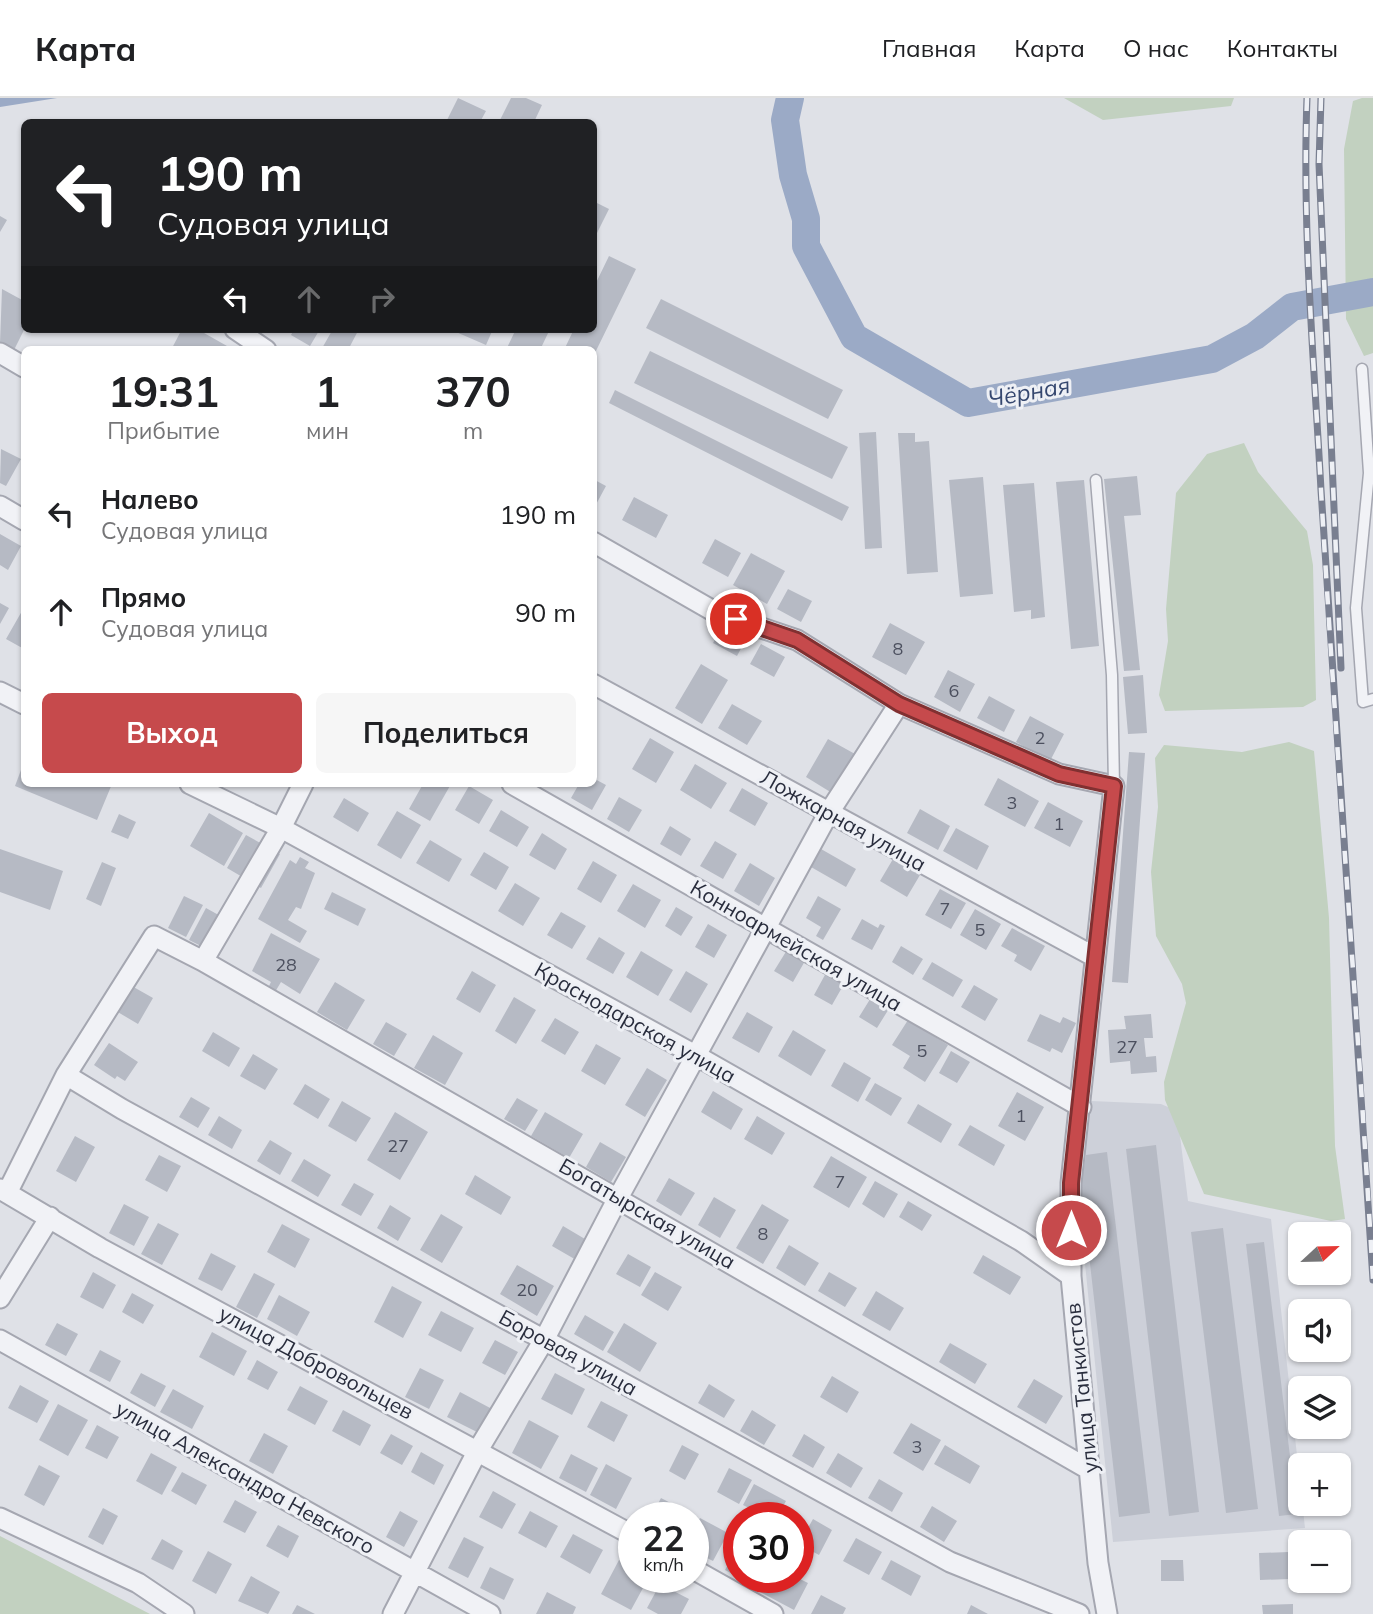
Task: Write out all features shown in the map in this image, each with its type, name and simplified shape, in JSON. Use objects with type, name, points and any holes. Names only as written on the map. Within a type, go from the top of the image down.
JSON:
[{"type":"street","points":[[241,333],[260,346]]},
{"type":"street","points":[[0,353],[21,365]]},
{"type":"street","points":[[0,506],[21,518]]},
{"type":"street","points":[[597,544],[715,612],[797,640],[899,704],[1059,774],[1114,786]]},
{"type":"street","name":"Ложкарная улица","points":[[597,686],[1093,956]]},
{"type":"street","points":[[0,692],[21,702]]},
{"type":"street","points":[[393,1614],[478,1450],[544,1340],[618,1198],[828,814],[899,704]]},
{"type":"street","name":"улица Танкистов","points":[[1107,1614],[1098,1563],[1071,1276],[1071,1183],[1081,1107],[1093,956],[1114,786]]},
{"type":"street","name":"Краснодарская улица","points":[[196,787],[281,828],[697,1056],[1021,1241],[1071,1276]]},
{"type":"street","points":[[203,961],[281,828],[302,787]]},
{"type":"street","name":"Конноармейская улица","points":[[517,787],[1081,1107]]},
{"type":"street","name":"Богатырская улица","points":[[66,1074],[154,936],[203,961],[1090,1470]]},
{"type":"street","points":[[3,1191],[66,1074]]},
{"type":"street","name":"Боровая улица","points":[[66,1074],[122,1109],[950,1562],[1079,1614]]},
{"type":"street","name":"улица Добровольцев","points":[[3,1191],[100,1248],[618,1527]]},
{"type":"street","points":[[0,1298],[50,1217]]},
{"type":"street","name":"улица Александра Невского","points":[[0,1340],[490,1614]]},
{"type":"street","points":[[0,1518],[138,1583],[184,1614]]},
{"type":"street","points":[[709,1578],[773,1614]]},
{"type":"lane","points":[[1362,369],[1370,429],[1369,472],[1356,608],[1363,702],[1373,699]]},
{"type":"lane","points":[[1096,480],[1112,675],[1114,786]]},
{"type":"shaded area","points":[[1091,1101],[1161,1104],[1177,1111],[1188,1201],[1271,1219],[1288,1376],[1288,1439],[1295,1439],[1297,1453],[1288,1453],[1288,1516],[1304,1516],[1305,1528],[1113,1542],[1077,1184]]},
{"type":"green space","points":[[1064,98],[1234,98],[1231,106],[1103,120]]},
{"type":"green space","points":[[1373,98],[1373,353],[1364,356],[1346,319],[1344,149],[1353,101]]},
{"type":"green space","points":[[1244,443],[1258,472],[1307,531],[1313,565],[1316,700],[1303,707],[1165,711],[1159,695],[1168,641],[1166,609],[1176,493],[1207,454]]},
{"type":"green space","points":[[1289,742],[1314,751],[1329,918],[1335,1146],[1345,1219],[1331,1221],[1204,1194],[1165,1100],[1164,1082],[1186,1003],[1182,984],[1156,936],[1151,872],[1158,807],[1155,758],[1164,745],[1242,752]]},
{"type":"green space","points":[[0,1536],[150,1614],[0,1614]]},
{"type":"water","points":[[0,98],[57,98],[0,107]]},
{"type":"building","points":[[458,98],[486,111],[482,119],[448,119]]},
{"type":"building","points":[[511,98],[526,98],[542,105],[535,119],[500,119]]},
{"type":"building","points":[[597,203],[609,209],[597,233]]},
{"type":"building","points":[[0,216],[7,220],[0,232]]},
{"type":"building","points":[[609,256],[636,269],[597,349],[597,346],[566,346],[572,333],[597,333],[597,281]]},
{"type":"building","points":[[2,289],[21,299],[22,333],[14,350],[0,343]]},
{"type":"building","points":[[661,299],[843,390],[828,419],[646,328]]},
{"type":"building","points":[[180,333],[204,333],[227,346],[173,346]]},
{"type":"building","points":[[292,333],[318,333],[310,346],[291,335]]},
{"type":"building","points":[[331,333],[357,333],[350,346],[323,346]]},
{"type":"building","points":[[458,333],[491,333],[486,345]]},
{"type":"building","points":[[514,333],[548,333],[542,346],[508,346]]},
{"type":"building","points":[[650,351],[848,447],[832,479],[634,383]]},
{"type":"building","points":[[615,390],[849,507],[842,521],[609,403]]},
{"type":"building","points":[[876,432],[882,548],[865,549],[859,433]]},
{"type":"building","points":[[898,433],[915,433],[915,442],[929,441],[938,572],[907,574]]},
{"type":"building","points":[[1,449],[21,459],[6,486],[0,483]]},
{"type":"building","points":[[1137,476],[1141,515],[1124,516],[1140,670],[1124,671],[1104,479]]},
{"type":"building","points":[[983,477],[993,594],[960,597],[949,480]]},
{"type":"building","points":[[1084,480],[1099,646],[1071,649],[1056,482]]},
{"type":"building","points":[[597,481],[606,486],[597,503]]},
{"type":"building","points":[[1034,483],[1045,617],[1031,619],[1031,610],[1014,612],[1003,485]]},
{"type":"building","points":[[634,497],[668,515],[656,538],[622,520]]},
{"type":"building","points":[[0,534],[21,546],[8,570],[0,565]]},
{"type":"building","points":[[715,539],[741,553],[728,577],[702,563]]},
{"type":"building","points":[[751,553],[785,571],[767,604],[733,585]]},
{"type":"building","points":[[788,589],[812,601],[801,622],[777,609]]},
{"type":"building","points":[[0,603],[9,608],[0,624]]},
{"type":"building","points":[[21,613],[21,647],[6,639]]},
{"type":"building","points":[[724,623],[748,635],[737,656],[713,643]]},
{"type":"building","points":[[890,623],[925,642],[906,675],[872,657]]},
{"type":"building","points":[[761,644],[785,657],[774,677],[750,664]]},
{"type":"building","points":[[701,664],[728,680],[702,724],[675,708]]},
{"type":"building","points":[[948,670],[975,684],[960,712],[934,697]]},
{"type":"building","points":[[1143,675],[1147,733],[1128,734],[1123,677]]},
{"type":"building","points":[[989,696],[1015,710],[1004,732],[977,718]]},
{"type":"building","points":[[732,704],[762,721],[747,745],[718,728]]},
{"type":"building","points":[[1030,716],[1064,734],[1050,761],[1016,742]]},
{"type":"building","points":[[650,738],[674,752],[656,783],[632,769]]},
{"type":"building","points":[[828,739],[855,754],[832,793],[806,777]]},
{"type":"building","points":[[1129,752],[1145,753],[1128,983],[1112,982]]},
{"type":"building","points":[[695,764],[727,783],[711,809],[680,790]]},
{"type":"building","points":[[21,770],[21,787],[111,787],[97,820],[15,786]]},
{"type":"building","points":[[998,778],[1039,801],[1025,827],[984,805]]},
{"type":"building","points":[[597,780],[606,785],[592,810],[571,798],[577,787],[597,787]]},
{"type":"building","points":[[421,787],[449,787],[430,821],[409,809]]},
{"type":"building","points":[[468,787],[493,800],[479,824],[455,810]]},
{"type":"building","points":[[742,788],[768,803],[755,826],[729,811]]},
{"type":"building","points":[[619,797],[642,810],[629,832],[607,819]]},
{"type":"building","points":[[344,798],[369,813],[358,832],[333,817]]},
{"type":"building","points":[[1048,802],[1083,821],[1070,847],[1034,828]]},
{"type":"building","points":[[920,809],[950,826],[938,850],[907,833]]},
{"type":"building","points":[[501,810],[529,827],[517,847],[489,831]]},
{"type":"building","points":[[397,811],[421,825],[401,859],[377,845]]},
{"type":"building","points":[[209,813],[243,833],[224,866],[190,846]]},
{"type":"building","points":[[119,814],[136,822],[128,839],[111,832]]},
{"type":"building","points":[[670,826],[691,839],[681,856],[660,844]]},
{"type":"building","points":[[956,828],[989,846],[977,870],[943,851]]},
{"type":"building","points":[[542,833],[567,849],[555,870],[529,855]]},
{"type":"building","points":[[246,835],[280,854],[261,888],[227,868]]},
{"type":"building","points":[[430,840],[462,859],[449,882],[416,863]]},
{"type":"building","points":[[715,841],[737,854],[723,879],[700,866]]},
{"type":"building","points":[[0,849],[63,871],[50,910],[0,892]]},
{"type":"building","points":[[821,849],[856,869],[846,887],[811,867]]},
{"type":"building","points":[[484,852],[509,867],[496,890],[470,875]]},
{"type":"building","points":[[300,857],[309,862],[305,868],[315,873],[301,909],[296,907],[288,920],[307,931],[300,943],[258,919],[290,860],[296,864]]},
{"type":"building","points":[[893,859],[920,875],[907,897],[880,881]]},
{"type":"building","points":[[593,861],[617,875],[601,903],[577,889]]},
{"type":"building","points":[[102,862],[116,868],[101,906],[86,899]]},
{"type":"building","points":[[750,863],[775,878],[759,906],[734,891]]},
{"type":"building","points":[[515,883],[540,898],[523,926],[498,911]]},
{"type":"building","points":[[633,884],[661,900],[645,928],[617,911]]},
{"type":"building","points":[[940,889],[966,903],[951,929],[925,915]]},
{"type":"building","points":[[332,892],[366,909],[358,926],[324,909]]},
{"type":"building","points":[[184,896],[203,905],[186,937],[168,928]]},
{"type":"building","points":[[818,896],[841,909],[823,940],[816,936],[821,927],[806,918]]},
{"type":"building","points":[[676,907],[693,917],[681,936],[665,926]]},
{"type":"building","points":[[206,908],[224,918],[207,949],[189,940]]},
{"type":"building","points":[[975,909],[1001,924],[986,950],[960,935]]},
{"type":"building","points":[[561,912],[586,926],[572,949],[547,935]]},
{"type":"building","points":[[862,919],[878,928],[880,924],[885,926],[872,950],[851,939]]},
{"type":"building","points":[[708,924],[727,935],[714,958],[695,947]]},
{"type":"building","points":[[1012,928],[1045,946],[1031,971],[1014,961],[1017,955],[1001,946]]},
{"type":"building","points":[[271,933],[320,959],[300,994],[281,982],[275,992],[268,988],[271,982],[252,971]]},
{"type":"building","points":[[599,937],[625,953],[613,974],[586,959]]},
{"type":"building","points":[[901,946],[923,959],[913,975],[892,962]]},
{"type":"building","points":[[787,950],[805,961],[793,982],[774,971]]},
{"type":"building","points":[[641,951],[673,970],[658,996],[626,977]]},
{"type":"building","points":[[932,962],[963,980],[953,997],[922,979]]},
{"type":"building","points":[[472,971],[496,985],[480,1013],[456,999]]},
{"type":"building","points":[[686,971],[708,984],[691,1013],[669,1000]]},
{"type":"building","points":[[826,973],[844,984],[832,1005],[814,995]]},
{"type":"building","points":[[335,982],[365,1000],[347,1030],[317,1012]]},
{"type":"building","points":[[130,985],[153,998],[138,1024],[116,1011]]},
{"type":"building","points":[[974,985],[998,999],[985,1021],[961,1007]]},
{"type":"building","points":[[872,996],[890,1007],[877,1028],[859,1017]]},
{"type":"building","points":[[514,997],[536,1010],[516,1044],[495,1031]]},
{"type":"building","points":[[747,1012],[773,1027],[759,1053],[732,1038]]},
{"type":"building","points":[[1040,1014],[1060,1023],[1063,1017],[1076,1023],[1062,1053],[1052,1048],[1050,1052],[1027,1041]]},
{"type":"building","points":[[1151,1014],[1153,1038],[1144,1038],[1146,1057],[1156,1056],[1157,1072],[1131,1074],[1130,1061],[1110,1063],[1108,1030],[1126,1029],[1124,1016]]},
{"type":"building","points":[[555,1018],[579,1032],[565,1055],[541,1041]]},
{"type":"building","points":[[908,1020],[948,1045],[925,1082],[903,1068],[910,1056],[892,1045]]},
{"type":"building","points":[[386,1022],[407,1034],[394,1056],[373,1044]]},
{"type":"building","points":[[793,1030],[826,1050],[811,1076],[778,1056]]},
{"type":"building","points":[[213,1032],[240,1048],[229,1067],[202,1051]]},
{"type":"building","points":[[433,1035],[463,1053],[445,1085],[414,1068]]},
{"type":"building","points":[[109,1043],[138,1062],[125,1081],[117,1076],[115,1079],[94,1065]]},
{"type":"building","points":[[596,1044],[621,1058],[605,1085],[581,1071]]},
{"type":"building","points":[[951,1051],[970,1062],[957,1083],[939,1073]]},
{"type":"building","points":[[253,1054],[278,1069],[265,1090],[240,1076]]},
{"type":"building","points":[[844,1062],[871,1078],[858,1102],[831,1086]]},
{"type":"building","points":[[647,1068],[667,1080],[645,1117],[625,1105]]},
{"type":"building","points":[[875,1083],[902,1098],[891,1116],[865,1100]]},
{"type":"building","points":[[305,1084],[330,1099],[318,1119],[293,1104]]},
{"type":"building","points":[[713,1091],[743,1109],[731,1130],[701,1112]]},
{"type":"building","points":[[1017,1092],[1044,1107],[1025,1141],[998,1126]]},
{"type":"building","points":[[191,1097],[210,1108],[198,1128],[179,1117]]},
{"type":"building","points":[[517,1098],[538,1110],[525,1131],[504,1119]]},
{"type":"building","points":[[342,1101],[371,1118],[356,1142],[328,1126]]},
{"type":"building","points":[[918,1104],[952,1124],[941,1143],[907,1123]]},
{"type":"building","points":[[395,1112],[428,1132],[400,1180],[367,1160]]},
{"type":"building","points":[[545,1112],[583,1134],[569,1158],[531,1136]]},
{"type":"building","points":[[219,1116],[242,1130],[232,1149],[208,1135]]},
{"type":"building","points":[[757,1116],[785,1133],[772,1155],[744,1139]]},
{"type":"building","points":[[970,1125],[1005,1145],[994,1166],[958,1145]]},
{"type":"building","points":[[75,1136],[95,1147],[76,1182],[56,1171]]},
{"type":"building","points":[[270,1140],[292,1153],[280,1175],[257,1161]]},
{"type":"building","points":[[600,1142],[626,1157],[611,1182],[586,1167]]},
{"type":"building","points":[[1156,1145],[1199,1512],[1169,1516],[1126,1149]]},
{"type":"building","points":[[1107,1152],[1150,1513],[1119,1517],[1081,1185],[1086,1155]]},
{"type":"building","points":[[159,1155],[181,1166],[167,1192],[145,1180]]},
{"type":"building","points":[[831,1156],[867,1177],[849,1208],[813,1187]]},
{"type":"building","points":[[304,1159],[331,1175],[318,1197],[291,1181]]},
{"type":"building","points":[[475,1175],[511,1197],[501,1215],[465,1194]]},
{"type":"building","points":[[669,1178],[695,1193],[681,1216],[656,1201]]},
{"type":"building","points":[[875,1181],[898,1194],[884,1218],[862,1204]]},
{"type":"building","points":[[354,1183],[374,1194],[361,1216],[341,1205]]},
{"type":"building","points":[[714,1197],[736,1210],[720,1238],[698,1225]]},
{"type":"building","points":[[908,1201],[932,1215],[922,1231],[899,1217]]},
{"type":"building","points":[[124,1204],[149,1217],[134,1246],[109,1233]]},
{"type":"building","points":[[762,1204],[789,1220],[763,1264],[736,1248]]},
{"type":"building","points":[[390,1205],[411,1218],[398,1241],[377,1228]]},
{"type":"building","points":[[441,1214],[463,1227],[442,1263],[420,1250]]},
{"type":"building","points":[[158,1223],[179,1234],[162,1265],[141,1254]]},
{"type":"building","points":[[282,1224],[310,1239],[295,1268],[267,1252]]},
{"type":"building","points":[[563,1226],[590,1242],[578,1261],[552,1246]]},
{"type":"building","points":[[1223,1228],[1258,1509],[1226,1513],[1191,1232]]},
{"type":"building","points":[[1264,1242],[1290,1453],[1288,1515],[1279,1516],[1246,1244]]},
{"type":"building","points":[[789,1245],[819,1263],[805,1286],[776,1268]]},
{"type":"building","points":[[211,1253],[236,1266],[222,1291],[198,1279]]},
{"type":"building","points":[[628,1254],[651,1267],[640,1287],[616,1274]]},
{"type":"building","points":[[983,1255],[1021,1277],[1010,1295],[973,1273]]},
{"type":"building","points":[[517,1265],[554,1286],[537,1316],[500,1294]]},
{"type":"building","points":[[93,1272],[116,1285],[103,1309],[80,1297]]},
{"type":"building","points":[[655,1272],[682,1287],[668,1311],[641,1295]]},
{"type":"building","points":[[829,1272],[857,1288],[845,1307],[818,1291]]},
{"type":"building","points":[[254,1273],[275,1284],[257,1318],[236,1307]]},
{"type":"building","points":[[392,1286],[422,1302],[403,1338],[374,1322]]},
{"type":"building","points":[[876,1291],[904,1308],[890,1331],[862,1315]]},
{"type":"building","points":[[132,1293],[154,1305],[143,1324],[122,1312]]},
{"type":"building","points":[[279,1295],[310,1312],[297,1336],[267,1319]]},
{"type":"building","points":[[441,1311],[474,1328],[461,1352],[428,1335]]},
{"type":"building","points":[[585,1315],[614,1332],[603,1351],[574,1334]]},
{"type":"building","points":[[57,1323],[78,1334],[66,1356],[45,1345]]},
{"type":"building","points":[[624,1323],[657,1343],[640,1372],[607,1352]]},
{"type":"building","points":[[212,1332],[247,1351],[234,1376],[199,1357]]},
{"type":"building","points":[[495,1340],[518,1352],[505,1375],[482,1363]]},
{"type":"building","points":[[950,1343],[987,1364],[975,1384],[939,1362]]},
{"type":"building","points":[[100,1350],[121,1361],[110,1382],[89,1371]]},
{"type":"building","points":[[257,1360],[278,1372],[268,1390],[247,1379]]},
{"type":"building","points":[[420,1368],[444,1380],[429,1409],[405,1397]]},
{"type":"building","points":[[141,1373],[166,1386],[155,1407],[130,1393]]},
{"type":"building","points":[[555,1373],[585,1389],[572,1415],[541,1399]]},
{"type":"building","points":[[832,1376],[859,1392],[847,1413],[820,1397]]},
{"type":"building","points":[[1034,1379],[1063,1396],[1046,1424],[1017,1407]]},
{"type":"building","points":[[709,1384],[735,1400],[724,1418],[698,1403]]},
{"type":"building","points":[[20,1385],[49,1401],[37,1423],[8,1408]]},
{"type":"building","points":[[300,1386],[328,1401],[315,1425],[287,1410]]},
{"type":"building","points":[[173,1389],[204,1406],[192,1429],[160,1412]]},
{"type":"building","points":[[460,1392],[492,1409],[479,1433],[447,1417]]},
{"type":"building","points":[[601,1401],[628,1415],[614,1442],[587,1427]]},
{"type":"building","points":[[58,1404],[88,1420],[68,1456],[39,1440]]},
{"type":"building","points":[[343,1410],[371,1425],[360,1446],[332,1431]]},
{"type":"building","points":[[752,1410],[776,1425],[764,1445],[740,1431]]},
{"type":"building","points":[[529,1420],[559,1436],[541,1469],[512,1453]]},
{"type":"building","points":[[911,1423],[941,1440],[923,1471],[893,1453]]},
{"type":"building","points":[[97,1425],[119,1437],[107,1459],[85,1448]]},
{"type":"building","points":[[264,1433],[288,1446],[273,1474],[249,1461]]},
{"type":"building","points":[[391,1434],[413,1446],[402,1465],[380,1453]]},
{"type":"building","points":[[804,1434],[825,1447],[813,1468],[792,1456]]},
{"type":"building","points":[[682,1445],[699,1454],[685,1480],[669,1471]]},
{"type":"building","points":[[945,1445],[980,1466],[970,1484],[934,1464]]},
{"type":"building","points":[[421,1452],[444,1465],[434,1485],[411,1472]]},
{"type":"building","points":[[151,1453],[177,1467],[162,1495],[136,1481]]},
{"type":"building","points":[[838,1453],[863,1468],[851,1488],[826,1473]]},
{"type":"building","points":[[571,1454],[598,1468],[586,1492],[559,1478]]},
{"type":"building","points":[[606,1464],[632,1478],[616,1509],[590,1495]]},
{"type":"building","points":[[39,1465],[60,1476],[44,1506],[24,1495]]},
{"type":"building","points":[[729,1468],[752,1480],[740,1502],[717,1492]]},
{"type":"building","points":[[182,1472],[207,1485],[196,1505],[171,1491]]},
{"type":"building","points":[[879,1479],[903,1493],[892,1512],[868,1498]]},
{"type":"building","points":[[754,1484],[786,1501],[785,1502],[745,1502]]},
{"type":"building","points":[[493,1491],[516,1504],[502,1529],[479,1517]]},
{"type":"building","points":[[235,1500],[257,1512],[245,1533],[223,1522]]},
{"type":"building","points":[[932,1506],[957,1521],[944,1542],[920,1527]]},
{"type":"building","points":[[103,1508],[118,1516],[103,1545],[88,1537]]},
{"type":"building","points":[[400,1511],[418,1521],[404,1547],[386,1537]]},
{"type":"building","points":[[530,1511],[558,1526],[546,1548],[518,1533]]},
{"type":"building","points":[[814,1520],[832,1530],[819,1555],[814,1552]]},
{"type":"building","points":[[709,1523],[723,1530],[723,1542],[713,1561],[709,1559]]},
{"type":"building","points":[[278,1525],[299,1536],[288,1558],[266,1546]]},
{"type":"building","points":[[573,1534],[603,1550],[590,1574],[560,1557]]},
{"type":"building","points":[[464,1537],[484,1547],[468,1578],[448,1568]]},
{"type":"building","points":[[856,1538],[882,1552],[869,1575],[843,1561]]},
{"type":"building","points":[[162,1539],[183,1551],[173,1570],[151,1559]]},
{"type":"building","points":[[208,1551],[232,1564],[216,1594],[192,1581]]},
{"type":"building","points":[[1288,1552],[1288,1579],[1260,1580],[1259,1553]]},
{"type":"building","points":[[891,1560],[921,1576],[911,1596],[881,1579]]},
{"type":"building","points":[[1161,1560],[1183,1560],[1184,1581],[1161,1581]]},
{"type":"building","points":[[618,1562],[618,1593],[640,1593],[631,1610],[601,1594]]},
{"type":"building","points":[[490,1567],[514,1579],[504,1600],[480,1588]]},
{"type":"building","points":[[251,1576],[280,1592],[268,1614],[238,1601]]},
{"type":"building","points":[[547,1592],[576,1607],[573,1614],[536,1614]]},
{"type":"building","points":[[655,1593],[677,1593],[689,1599],[681,1614],[658,1614],[647,1608]]},
{"type":"building","points":[[762,1593],[803,1593],[794,1610]]},
{"type":"building","points":[[821,1595],[846,1608],[843,1614],[811,1614]]},
{"type":"building","points":[[1293,1604],[1293,1614],[1263,1614],[1262,1605]]},
{"type":"building","points":[[297,1605],[315,1614],[292,1614]]},
{"type":"building","points":[[971,1605],[988,1614],[967,1614]]},
{"type":"waterway","name":"Чёрная","points":[[790,98],[785,120],[793,175],[806,219],[806,246],[854,337],[968,403],[1212,359],[1255,336],[1292,307],[1373,292]]},
{"type":"railway","points":[[1307,98],[1306,196],[1312,343],[1373,1280]]},
{"type":"railway","points":[[1321,98],[1319,164],[1341,668]]},
{"type":"route","points":[[736,619],[797,640],[899,704],[1059,774],[1114,786],[1093,956],[1080,1120],[1071,1183],[1071,1230]]}]
